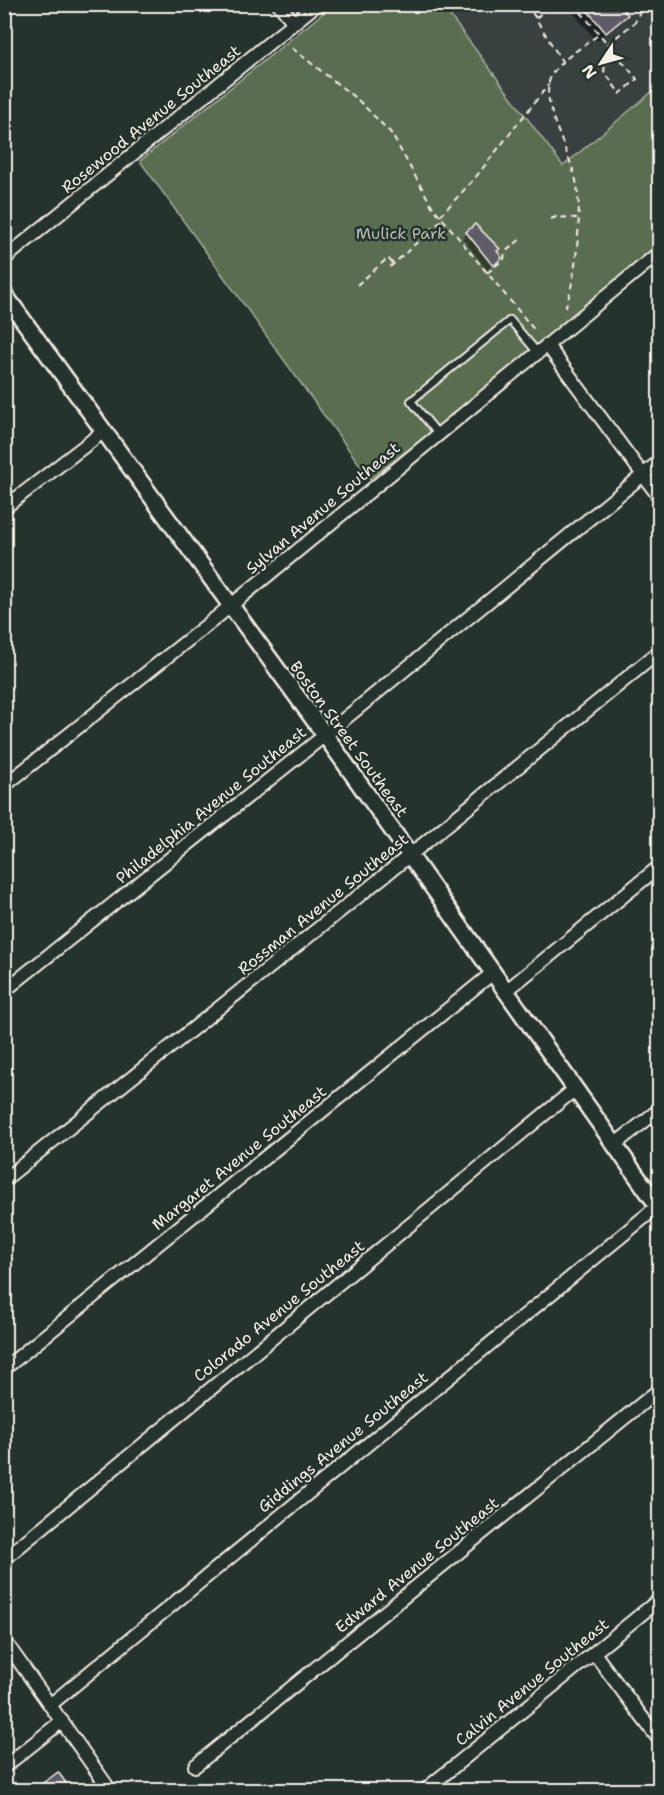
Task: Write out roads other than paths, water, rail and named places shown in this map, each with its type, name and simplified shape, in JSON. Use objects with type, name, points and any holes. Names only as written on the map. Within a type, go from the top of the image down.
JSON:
[{"type":"street","points":[[279,4],[294,23]]},
{"type":"street","name":"Rosewood Avenue Southeast","points":[[4,260],[317,4]]},
{"type":"street","name":"Sylvan Avenue Southeast","points":[[4,786],[231,606],[660,252]]},
{"type":"street","name":"Boston Street Southeast","points":[[4,294],[325,735],[658,1208]]},
{"type":"street","points":[[542,349],[660,498]]},
{"type":"street","points":[[4,508],[104,431]]},
{"type":"street","name":"Philadelphia Avenue Southeast","points":[[4,991],[325,735],[660,461]]},
{"type":"street","name":"Rossman Avenue Southeast","points":[[4,1180],[410,855],[660,651]]},
{"type":"street","points":[[506,991],[660,866]]},
{"type":"street","name":"Margaret Avenue Southeast","points":[[4,1369],[494,972]]},
{"type":"street","name":"Colorado Avenue Southeast","points":[[4,1559],[575,1089]]},
{"type":"street","points":[[614,1145],[660,1109]]},
{"type":"street","name":"Giddings Avenue Southeast","points":[[50,1705],[658,1208]]},
{"type":"street","name":"Edward Avenue Southeast","points":[[195,1766],[660,1389]]},
{"type":"street","name":"Calvin Avenue Southeast","points":[[425,1791],[660,1599]]},
{"type":"street","points":[[4,1640],[110,1791]]},
{"type":"street","points":[[594,1653],[660,1741]]},
{"type":"street","points":[[4,1767],[62,1721]]},
{"type":"lane","points":[[438,434],[411,401],[510,320],[542,349]]},
{"type":"park label","name":"Mulick Park","points":[[401,233]]}]
